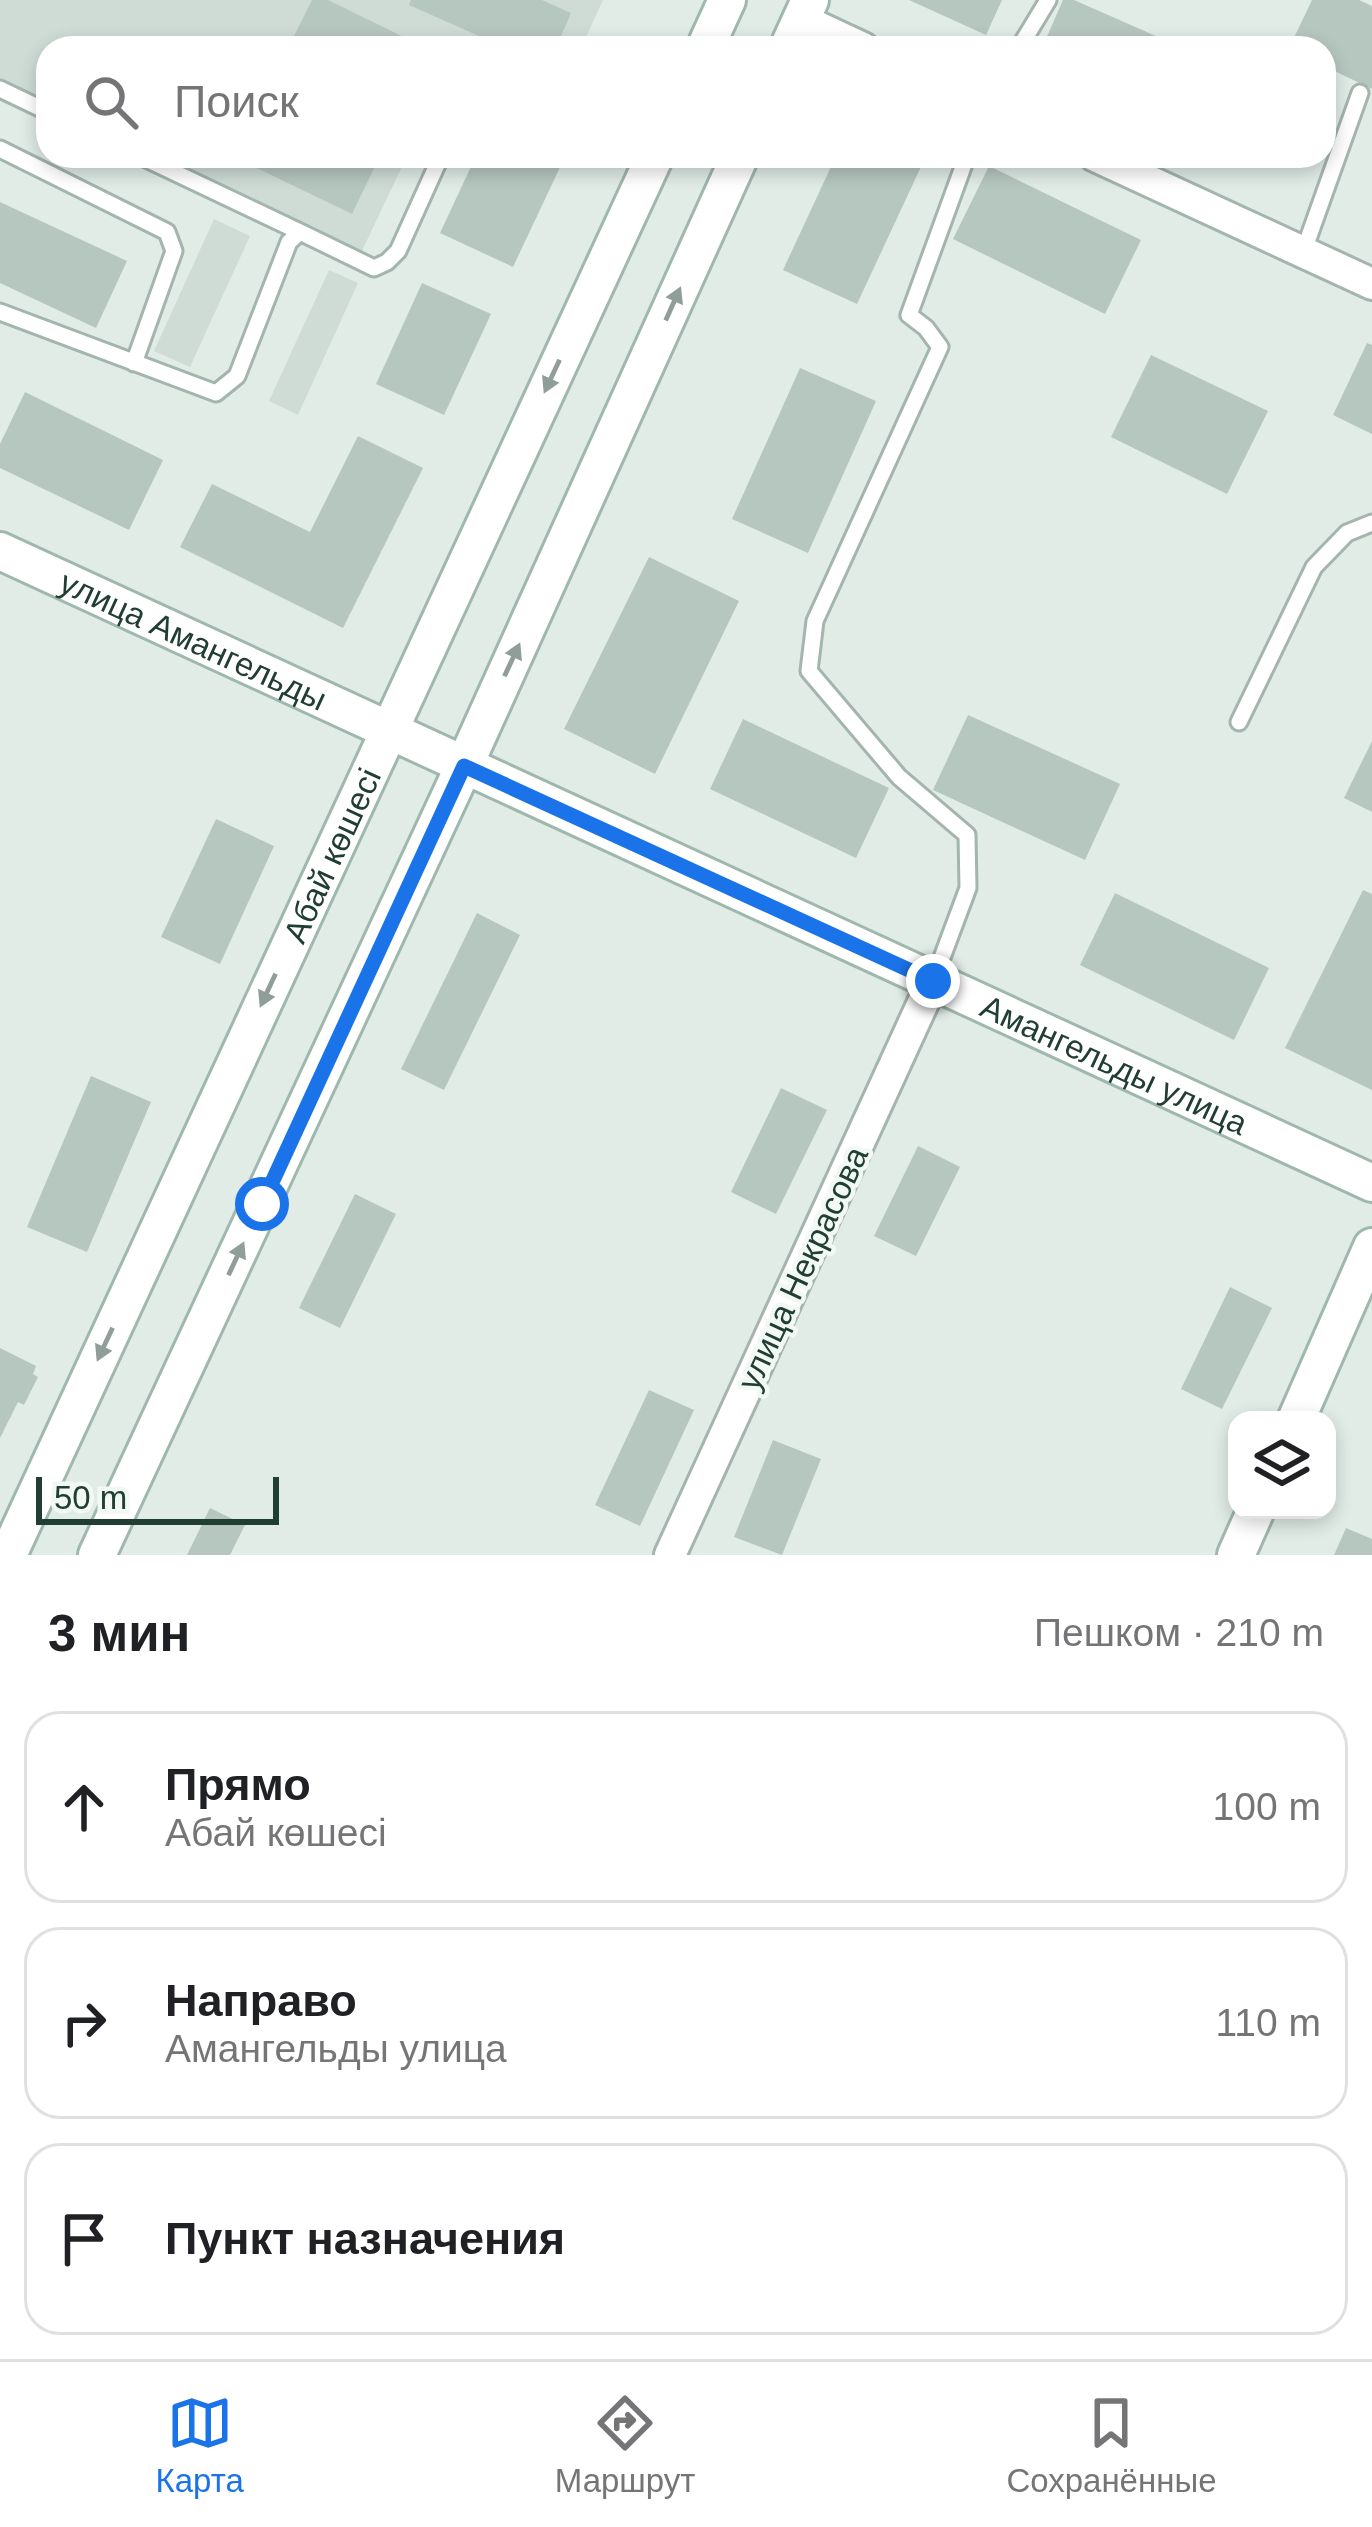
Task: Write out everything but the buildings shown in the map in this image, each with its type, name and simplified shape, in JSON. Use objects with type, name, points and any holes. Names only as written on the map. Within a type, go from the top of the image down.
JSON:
[{"type":"street","points":[[711,36],[728,0]]},
{"type":"street","points":[[800,22],[834,36]]},
{"type":"street","name":"Абай көшесі","points":[[8,1555],[649,168]]},
{"type":"street","points":[[98,1555],[735,168]]},
{"type":"street","points":[[1121,168],[1372,284]]},
{"type":"street","name":"улица Амангельды","points":[[0,551],[464,766]]},
{"type":"street","name":"Амангельды улица","points":[[464,766],[1372,1183]]},
{"type":"street","name":"улица Некрасова","points":[[670,1555],[933,981]]},
{"type":"street","points":[[1299,1411],[1372,1247]]},
{"type":"street","points":[[1236,1555],[1252,1519]]},
{"type":"lane","points":[[1026,36],[1048,0]]},
{"type":"lane","points":[[0,89],[36,106]]},
{"type":"lane","points":[[1336,160],[1360,93]]},
{"type":"lane","points":[[0,149],[36,166]]},
{"type":"lane","points":[[40,168],[166,232],[174,251],[134,363]]},
{"type":"lane","points":[[165,168],[374,268],[398,250],[436,168]]},
{"type":"lane","points":[[933,981],[968,888],[967,835],[899,777],[809,671],[815,621],[940,347],[909,315],[963,168]]},
{"type":"lane","points":[[1303,253],[1333,168]]},
{"type":"lane","points":[[0,312],[215,393],[237,376],[282,257],[300,232]]},
{"type":"lane","points":[[1239,722],[1314,567],[1347,533],[1372,523]]},
{"type":"shaded area","points":[[0,0],[603,0],[586,36],[36,36],[36,102],[0,86]]},
{"type":"shaded area","points":[[177,168],[401,168],[361,253]]},
{"type":"shaded area","points":[[214,219],[250,236],[190,367],[154,351]]},
{"type":"shaded area","points":[[329,270],[358,283],[298,415],[269,401]]},
{"type":"route","points":[[262,1204],[464,766],[933,981]]}]
